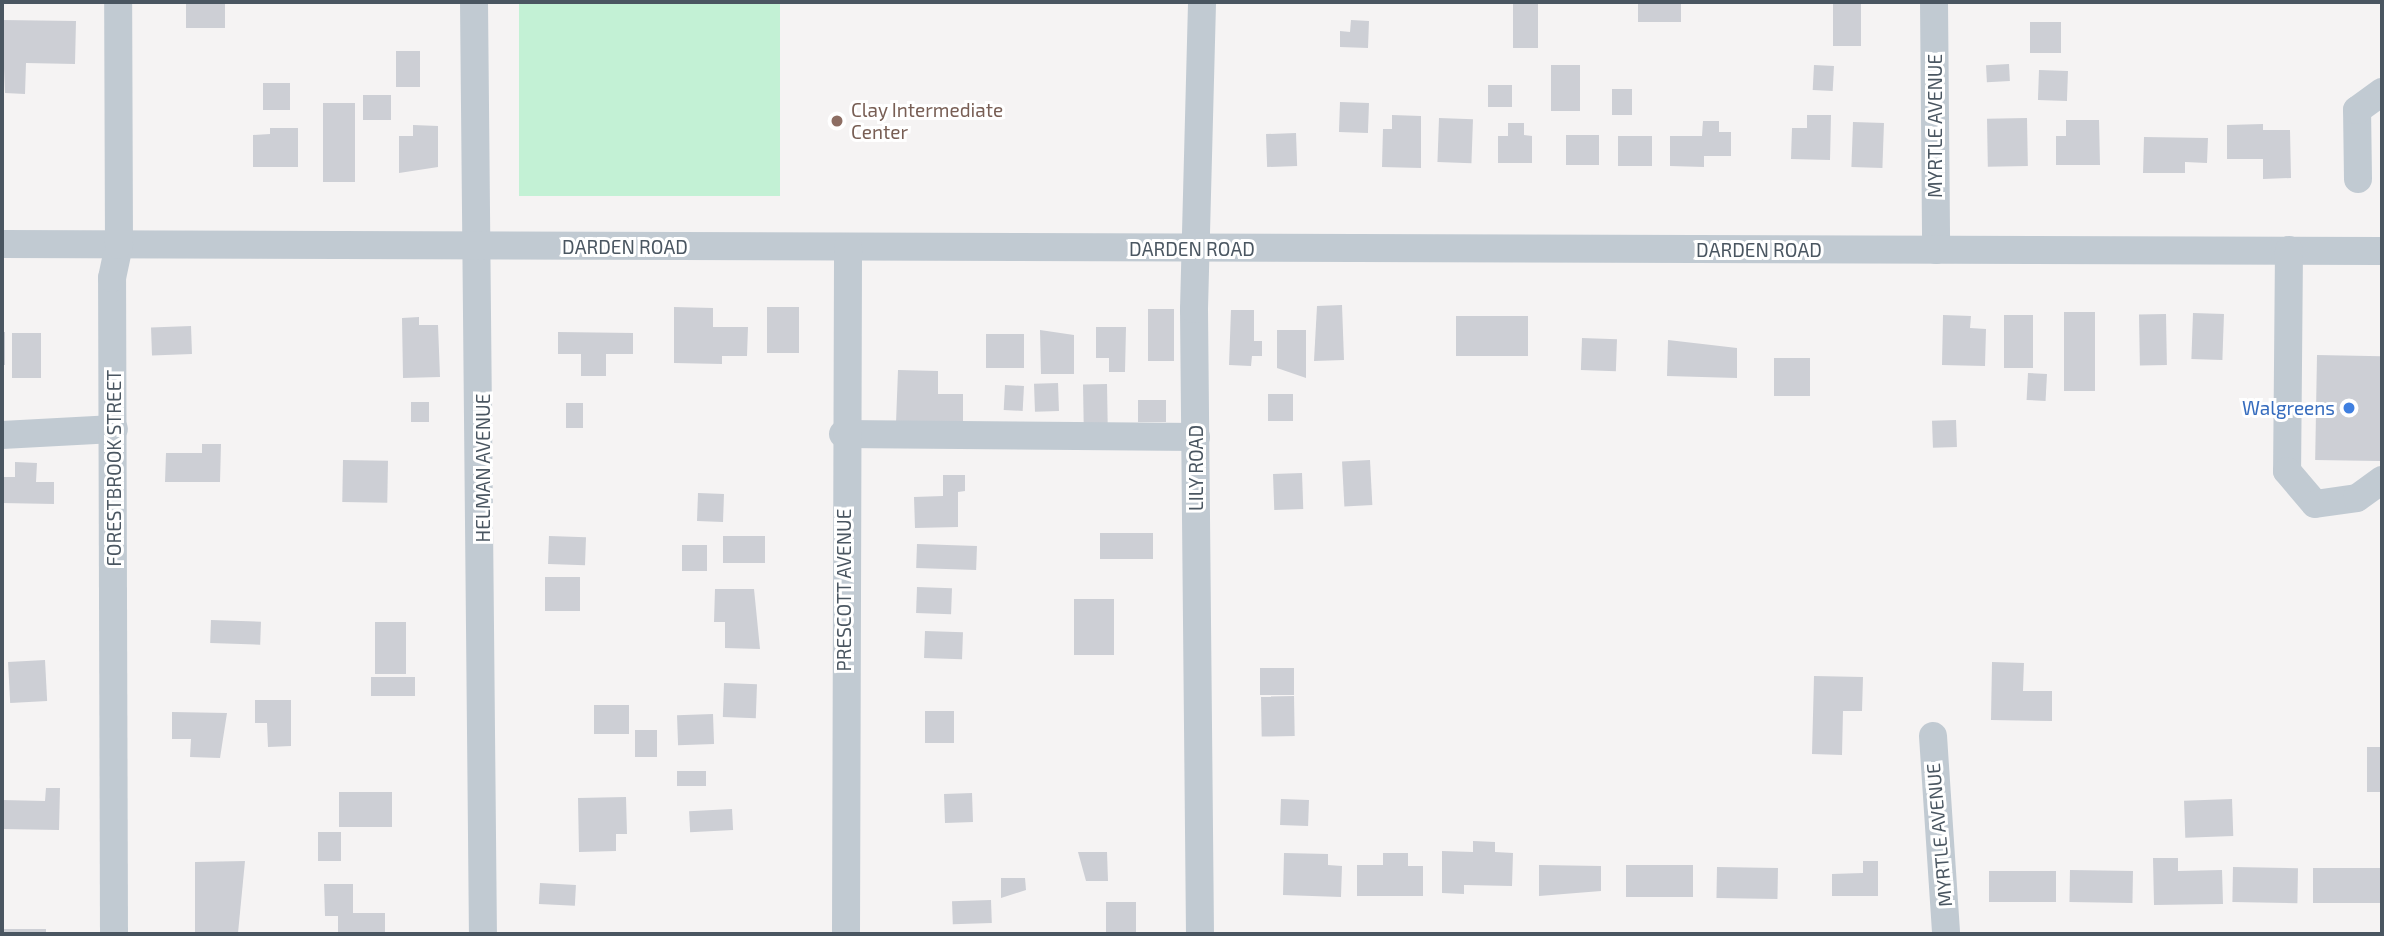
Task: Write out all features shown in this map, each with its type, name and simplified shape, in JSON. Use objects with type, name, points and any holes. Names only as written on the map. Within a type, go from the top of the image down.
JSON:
[{"type":"street","name":"FORESTBROOK STREET","points":[[114,934],[112,278],[119,245],[118,2]]},
{"type":"street","name":"HELMAN AVENUE","points":[[474,2],[475,248],[482,355],[483,934]]},
{"type":"street","name":"LILY ROAD","points":[[1200,934],[1196,437],[1202,2]]},
{"type":"street","name":"MYRTLE AVENUE","points":[[1934,2],[1936,250]]},
{"type":"street","points":[[2358,179],[2357,110],[2382,92]]},
{"type":"street","name":"DARDEN ROAD","points":[[2,244],[475,248],[2382,251]]},
{"type":"street","name":"PRESCOTT AVENUE","points":[[846,934],[844,434],[848,247]]},
{"type":"street","points":[[2289,250],[2287,471],[2315,504],[2357,498],[2382,480]]},
{"type":"street","points":[[2,435],[114,429]]},
{"type":"street","points":[[844,434],[1196,437]]},
{"type":"street","name":"MYRTLE AVENUE","points":[[1933,736],[1946,934]]},
{"type":"green space","points":[[519,2],[780,2],[780,196],[519,196]]},
{"type":"building","points":[[186,2],[225,2],[225,28],[186,28]]},
{"type":"building","points":[[1513,2],[1538,2],[1538,48],[1513,48]]},
{"type":"building","points":[[1638,2],[1681,2],[1681,22],[1638,22]]},
{"type":"building","points":[[1833,2],[1861,2],[1861,46],[1833,46]]},
{"type":"building","points":[[2,20],[76,21],[75,64],[26,63],[25,94],[5,93]]},
{"type":"building","points":[[1351,20],[1369,21],[1368,48],[1340,47],[1340,31],[1350,32]]},
{"type":"building","points":[[2030,22],[2061,22],[2061,53],[2030,53]]},
{"type":"building","points":[[396,51],[420,51],[420,87],[396,87]]},
{"type":"building","points":[[2009,64],[2010,81],[1987,82],[1986,65]]},
{"type":"building","points":[[1551,65],[1580,65],[1580,111],[1551,111]]},
{"type":"building","points":[[1814,65],[1834,66],[1833,91],[1813,90]]},
{"type":"building","points":[[2039,70],[2068,71],[2067,101],[2038,100]]},
{"type":"building","points":[[263,83],[290,83],[290,110],[263,110]]},
{"type":"building","points":[[1488,85],[1512,85],[1512,107],[1488,107]]},
{"type":"building","points":[[1612,89],[1632,89],[1632,115],[1612,115]]},
{"type":"building","points":[[363,95],[391,95],[391,120],[363,120]]},
{"type":"building","points":[[1340,102],[1369,103],[1368,133],[1339,132]]},
{"type":"building","points":[[323,103],[355,103],[355,182],[323,182]]},
{"type":"building","points":[[1392,115],[1421,116],[1421,168],[1382,167],[1383,129],[1392,129]]},
{"type":"building","points":[[1807,115],[1831,115],[1830,160],[1791,159],[1792,128],[1807,128]]},
{"type":"building","points":[[1439,118],[1473,119],[1471,163],[1437,162]]},
{"type":"building","points":[[2027,118],[2028,166],[1988,167],[1987,119]]},
{"type":"building","points":[[2066,120],[2099,120],[2100,165],[2056,165],[2056,136],[2066,136]]},
{"type":"building","points":[[1703,121],[1719,121],[1719,132],[1731,132],[1731,156],[1704,156],[1704,167],[1670,166],[1670,136],[1702,136]]},
{"type":"building","points":[[1853,122],[1884,123],[1882,168],[1851,167]]},
{"type":"building","points":[[1508,123],[1524,123],[1524,135],[1532,136],[1532,163],[1498,163],[1498,136],[1508,136]]},
{"type":"building","points":[[2263,124],[2263,130],[2290,130],[2291,178],[2263,179],[2263,159],[2227,159],[2227,125]]},
{"type":"building","points":[[413,125],[438,126],[438,167],[399,173],[399,136],[413,136]]},
{"type":"building","points":[[270,128],[298,128],[298,167],[253,167],[253,135],[270,134]]},
{"type":"building","points":[[1296,133],[1297,166],[1267,167],[1266,134]]},
{"type":"building","points":[[1566,135],[1599,135],[1599,165],[1566,165]]},
{"type":"building","points":[[1618,136],[1652,136],[1652,166],[1618,166]]},
{"type":"building","points":[[2144,137],[2208,138],[2207,163],[2185,162],[2185,173],[2143,173]]},
{"type":"building","points":[[1342,305],[1344,360],[1314,361],[1317,306]]},
{"type":"building","points":[[674,307],[713,308],[713,327],[748,327],[747,356],[722,356],[722,364],[674,363]]},
{"type":"building","points":[[767,307],[799,307],[799,353],[767,353]]},
{"type":"building","points":[[1148,309],[1174,309],[1174,361],[1148,361]]},
{"type":"building","points":[[1231,310],[1254,310],[1254,341],[1262,341],[1262,356],[1252,356],[1251,366],[1229,365]]},
{"type":"building","points":[[2064,312],[2095,312],[2095,391],[2064,391]]},
{"type":"building","points":[[2193,313],[2224,314],[2222,360],[2191,359]]},
{"type":"building","points":[[2139,314],[2166,314],[2167,365],[2140,365]]},
{"type":"building","points":[[1943,315],[1971,316],[1970,328],[1986,329],[1985,366],[1942,365]]},
{"type":"building","points":[[2004,315],[2033,315],[2033,368],[2004,368]]},
{"type":"building","points":[[1456,316],[1528,316],[1528,356],[1456,356]]},
{"type":"building","points":[[419,317],[419,325],[438,325],[440,377],[403,378],[402,318]]},
{"type":"building","points":[[191,326],[192,354],[152,355],[151,327]]},
{"type":"building","points":[[1096,327],[1126,327],[1125,372],[1109,372],[1109,358],[1096,358]]},
{"type":"building","points":[[1040,330],[1074,335],[1074,374],[1041,374]]},
{"type":"building","points":[[1277,330],[1306,330],[1306,378],[1277,368]]},
{"type":"building","points":[[2,332],[5,332],[5,365],[2,365]]},
{"type":"building","points":[[558,332],[633,333],[633,354],[606,354],[606,376],[581,376],[581,354],[558,354]]},
{"type":"building","points":[[12,333],[41,333],[41,378],[12,378]]},
{"type":"building","points":[[986,334],[1024,334],[1024,368],[986,368]]},
{"type":"building","points":[[1582,338],[1617,339],[1616,371],[1581,370]]},
{"type":"building","points":[[1668,340],[1737,348],[1737,378],[1667,376]]},
{"type":"building","name":"Walgreens","points":[[2317,355],[2382,356],[2380,461],[2315,460]]},
{"type":"building","points":[[1774,358],[1810,358],[1810,396],[1774,396]]},
{"type":"building","points":[[898,370],[938,371],[938,394],[963,394],[963,424],[896,423]]},
{"type":"building","points":[[2028,373],[2047,374],[2046,401],[2027,400]]},
{"type":"building","points":[[1058,383],[1059,411],[1035,412],[1034,384]]},
{"type":"building","points":[[1083,384],[1107,384],[1108,425],[1084,425]]},
{"type":"building","points":[[1005,385],[1024,386],[1023,411],[1004,410]]},
{"type":"building","points":[[1268,394],[1293,394],[1293,421],[1268,421]]},
{"type":"building","points":[[1138,400],[1166,400],[1166,422],[1138,422]]},
{"type":"building","points":[[411,402],[429,402],[429,422],[411,422]]},
{"type":"building","points":[[566,403],[583,403],[583,428],[566,428]]},
{"type":"building","points":[[1956,420],[1957,447],[1933,448],[1932,421]]},
{"type":"building","points":[[202,444],[221,444],[220,482],[165,482],[166,453],[202,453]]},
{"type":"building","points":[[343,460],[388,461],[387,503],[342,502]]},
{"type":"building","points":[[1370,460],[1372,505],[1344,506],[1342,461]]},
{"type":"building","points":[[15,462],[37,463],[36,482],[54,482],[54,504],[2,503],[2,477],[15,477]]},
{"type":"building","points":[[1302,473],[1303,509],[1274,510],[1273,474]]},
{"type":"building","points":[[943,475],[965,475],[965,491],[958,492],[958,527],[915,528],[914,497],[943,496]]},
{"type":"building","points":[[698,493],[724,494],[723,522],[697,521]]},
{"type":"building","points":[[1100,533],[1153,533],[1153,559],[1100,559]]},
{"type":"building","points":[[549,536],[586,537],[585,565],[548,564]]},
{"type":"building","points":[[723,536],[765,536],[765,563],[723,563]]},
{"type":"building","points":[[917,544],[977,546],[976,570],[916,568]]},
{"type":"building","points":[[682,545],[707,545],[707,571],[682,571]]},
{"type":"building","points":[[545,577],[580,577],[580,611],[545,611]]},
{"type":"building","points":[[917,587],[952,588],[951,614],[916,613]]},
{"type":"building","points":[[715,589],[754,589],[760,649],[725,648],[725,622],[714,622]]},
{"type":"building","points":[[1074,599],[1114,599],[1114,655],[1074,655]]},
{"type":"building","points":[[211,620],[261,622],[260,645],[210,643]]},
{"type":"building","points":[[375,622],[406,622],[406,674],[375,674]]},
{"type":"building","points":[[925,631],[963,632],[962,659],[924,658]]},
{"type":"building","points":[[45,660],[47,701],[10,703],[8,662]]},
{"type":"building","points":[[1992,662],[2024,663],[2023,691],[2052,691],[2052,721],[1991,720]]},
{"type":"building","points":[[1260,668],[1294,668],[1294,695],[1260,695]]},
{"type":"building","points":[[1814,676],[1863,677],[1862,711],[1843,711],[1842,755],[1812,754]]},
{"type":"building","points":[[371,677],[415,677],[415,696],[371,696]]},
{"type":"building","points":[[724,683],[757,684],[756,718],[723,717]]},
{"type":"building","points":[[1294,696],[1295,736],[1262,737],[1261,697]]},
{"type":"building","points":[[255,700],[291,700],[291,746],[268,747],[267,723],[255,723]]},
{"type":"building","points":[[594,705],[629,705],[629,734],[594,734]]},
{"type":"building","points":[[925,711],[954,711],[954,743],[925,743]]},
{"type":"building","points":[[172,712],[227,713],[220,758],[190,757],[191,739],[172,739]]},
{"type":"building","points":[[713,714],[714,744],[678,745],[677,715]]},
{"type":"building","points":[[635,730],[657,730],[657,757],[635,757]]},
{"type":"building","points":[[2367,747],[2382,747],[2382,792],[2367,792]]},
{"type":"building","points":[[677,771],[706,771],[706,786],[677,786]]},
{"type":"building","points":[[46,788],[60,788],[59,830],[2,829],[2,800],[45,801]]},
{"type":"building","points":[[339,792],[392,792],[392,827],[339,827]]},
{"type":"building","points":[[972,793],[973,822],[945,823],[944,794]]},
{"type":"building","points":[[626,797],[627,834],[616,834],[616,851],[579,852],[578,798]]},
{"type":"building","points":[[1281,799],[1309,800],[1308,826],[1280,825]]},
{"type":"building","points":[[2232,799],[2233,836],[2185,838],[2184,801]]},
{"type":"building","points":[[732,809],[733,830],[690,832],[689,811]]},
{"type":"building","points":[[318,832],[341,832],[341,861],[318,861]]},
{"type":"building","points":[[1473,841],[1495,842],[1495,852],[1513,853],[1512,886],[1464,885],[1464,894],[1442,893],[1442,851],[1473,852]]},
{"type":"building","points":[[1078,852],[1107,852],[1108,881],[1086,881]]},
{"type":"building","points":[[1284,853],[1328,854],[1328,865],[1342,866],[1341,897],[1283,895]]},
{"type":"building","points":[[1383,853],[1408,853],[1408,866],[1423,866],[1423,896],[1357,896],[1357,865],[1383,865]]},
{"type":"building","points":[[2153,858],[2178,858],[2178,871],[2222,870],[2223,904],[2154,905]]},
{"type":"building","points":[[245,861],[238,933],[195,933],[195,862]]},
{"type":"building","points":[[1863,861],[1878,861],[1878,896],[1832,896],[1832,874],[1863,873]]},
{"type":"building","points":[[1539,865],[1601,866],[1601,891],[1539,896]]},
{"type":"building","points":[[1626,865],[1693,865],[1693,897],[1626,897]]},
{"type":"building","points":[[1717,867],[1778,868],[1777,899],[1716,898]]},
{"type":"building","points":[[2233,867],[2298,868],[2297,903],[2232,902]]},
{"type":"building","points":[[2313,868],[2382,868],[2382,903],[2313,903]]},
{"type":"building","points":[[2070,870],[2133,871],[2132,903],[2069,902]]},
{"type":"building","points":[[1989,871],[2056,871],[2056,902],[1989,902]]},
{"type":"building","points":[[1001,878],[1025,878],[1026,890],[1001,898]]},
{"type":"building","points":[[540,883],[576,885],[575,906],[539,904]]},
{"type":"building","points":[[324,884],[353,884],[353,913],[385,913],[385,934],[338,934],[338,916],[325,916]]},
{"type":"building","points":[[991,900],[992,923],[953,924],[952,901]]},
{"type":"building","points":[[1106,902],[1136,902],[1136,934],[1106,934]]},
{"type":"building","points":[[2,929],[46,929],[46,934],[2,934]]},
{"type":"place","name":"Clay Intermediate Center","points":[[837,121]]},
{"type":"place","name":"Walgreens","points":[[2349,408]]}]
